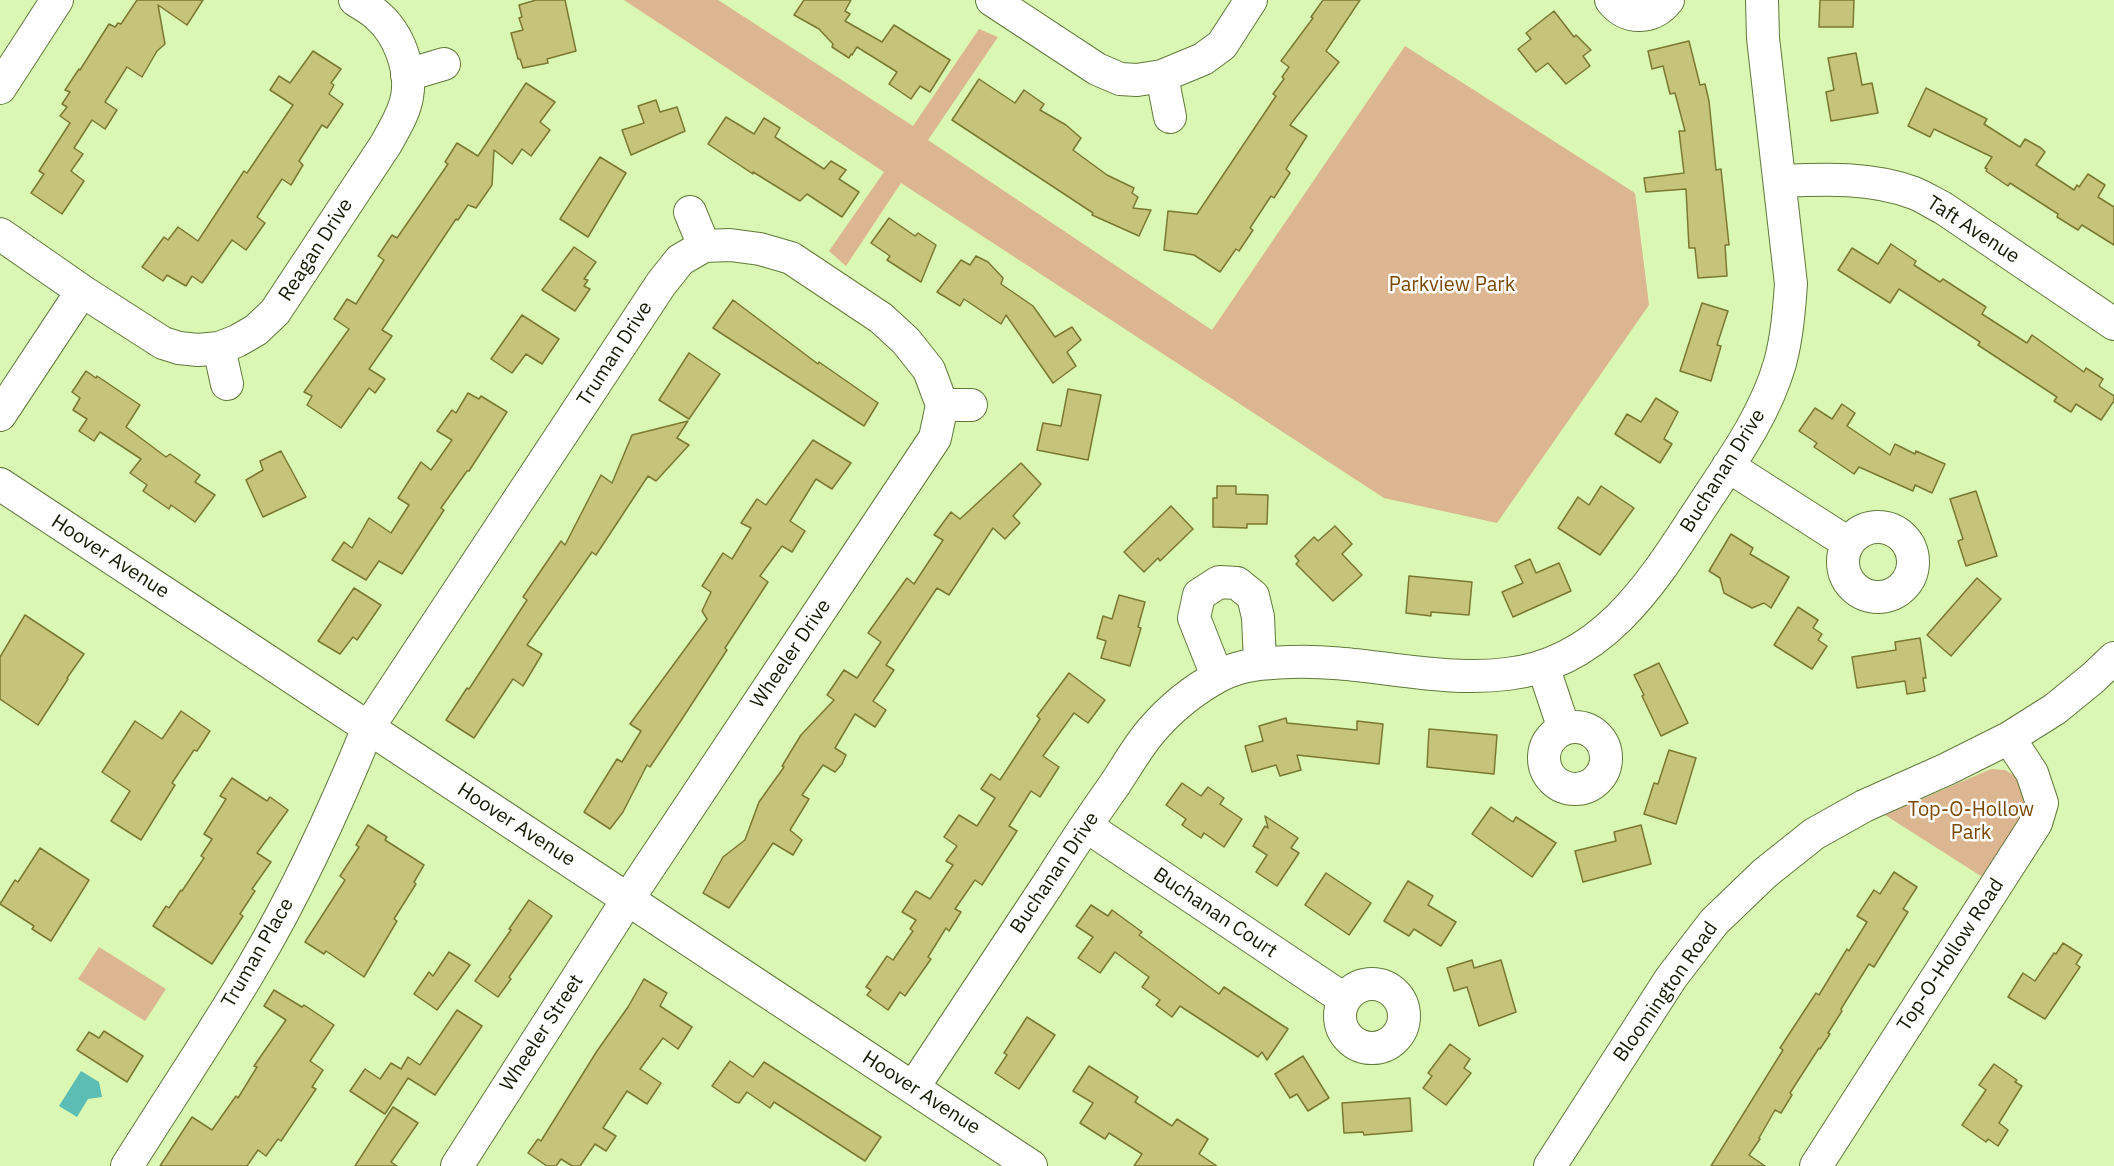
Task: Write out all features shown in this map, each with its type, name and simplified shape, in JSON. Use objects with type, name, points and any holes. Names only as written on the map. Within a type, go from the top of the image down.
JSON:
[{"type":"street","points":[[0,88],[57,0]]},
{"type":"street","name":"Reagan Drive","points":[[0,234],[162,343],[198,350],[219,348],[256,330],[275,312],[386,144],[399,121],[407,97],[407,75],[395,37],[380,16],[355,0]]},
{"type":"street","points":[[992,0],[1097,69],[1120,79],[1137,80],[1162,76],[1203,59],[1221,45],[1251,0]]},
{"type":"street","points":[[1611,0],[1630,15],[1641,16],[1652,14],[1668,0]]},
{"type":"street","name":"Buchanan Drive","points":[[913,1088],[1152,730],[1183,700],[1217,676],[1238,667],[1260,663],[1321,661],[1475,676],[1510,674],[1543,666],[1569,656],[1598,637],[1623,615],[1653,580],[1728,466],[1764,403],[1779,364],[1788,325],[1791,285],[1763,38],[1761,0]]},
{"type":"street","points":[[407,75],[444,64]]},
{"type":"street","points":[[1162,76],[1170,117]]},
{"type":"street","name":"Taft Avenue","points":[[1780,181],[1856,180],[1884,184],[1914,194],[1943,208],[2114,324]]},
{"type":"street","points":[[690,212],[704,246]]},
{"type":"street","name":"Wheeler Drive","points":[[628,899],[956,405],[906,340],[881,318],[791,258],[760,249],[730,245],[704,246]]},
{"type":"street","name":"Truman Drive","points":[[368,728],[661,284],[680,260],[704,246]]},
{"type":"street","points":[[0,415],[82,291]]},
{"type":"street","points":[[219,348],[227,384]]},
{"type":"street","points":[[1728,466],[1848,543]]},
{"type":"street","name":"Hoover Avenue","points":[[0,484],[1031,1166]]},
{"type":"street","points":[[1217,676],[1194,618],[1199,595],[1219,582],[1237,583],[1253,596],[1258,616],[1260,663]]},
{"type":"street","name":"Bloomington Road","points":[[1550,1166],[1671,978],[1714,922],[1765,873],[1814,834],[1864,806],[2009,738],[2055,709],[2114,658]]},
{"type":"street","points":[[1543,666],[1564,729]]},
{"type":"street","name":"Truman Place","points":[[127,1166],[258,956],[304,870],[343,789],[368,728]]},
{"type":"street","name":"Top-O-Hollow Road","points":[[1816,1166],[2036,823],[2042,803],[2032,773],[2009,738]]},
{"type":"street","name":"Buchanan Court","points":[[1086,826],[1344,999]]},
{"type":"street","name":"Wheeler Street","points":[[457,1166],[628,899]]},
{"type":"green space","name":"Parkview Park","points":[[624,0],[718,0],[913,126],[979,29],[998,37],[928,140],[1212,330],[1405,46],[1635,193],[1649,305],[1497,523],[1384,498],[901,183],[846,266],[829,251],[884,172]]},
{"type":"green space","name":"Top-O-Hollow Park","points":[[1991,769],[2005,770],[2019,778],[2028,798],[2025,812],[1984,878],[1885,815]]},
{"type":"green space","points":[[99,947],[166,989],[145,1021],[78,979]]},
{"type":"water","points":[[81,1071],[99,1082],[102,1097],[88,1099],[77,1117],[59,1106]]},
{"type":"building","points":[[137,0],[203,0],[187,25],[158,5],[165,44],[157,51],[142,77],[127,67],[105,102],[117,110],[105,129],[92,120],[74,148],[83,154],[71,171],[84,181],[62,214],[31,193],[44,174],[39,171],[70,123],[60,116],[67,107],[62,104],[70,92],[65,90],[109,24],[115,27],[118,23],[121,24]]},
{"type":"building","points":[[536,0],[565,0],[576,51],[547,59],[548,63],[523,68],[518,59],[511,33],[523,30],[519,18],[522,17],[519,5]]},
{"type":"building","points":[[804,0],[851,0],[845,11],[850,14],[845,21],[882,42],[894,25],[950,60],[930,92],[920,86],[911,99],[889,84],[897,72],[857,47],[849,58],[832,47],[833,44],[819,29],[794,15]]},
{"type":"building","points":[[1323,0],[1360,0],[1326,51],[1339,62],[1290,125],[1307,136],[1286,169],[1290,173],[1274,198],[1271,196],[1250,228],[1253,230],[1239,251],[1236,249],[1220,272],[1194,255],[1164,250],[1168,211],[1197,214],[1276,96],[1273,94],[1284,79],[1282,77],[1289,67],[1281,61],[1313,18],[1311,17]]},
{"type":"building","points":[[1820,0],[1854,0],[1853,27],[1819,27]]},
{"type":"building","points":[[1554,11],[1574,37],[1576,35],[1591,50],[1583,56],[1590,66],[1566,84],[1548,63],[1536,72],[1518,49],[1531,39],[1526,33]]},
{"type":"building","points":[[1689,41],[1700,85],[1705,84],[1709,101],[1716,170],[1721,169],[1729,245],[1725,245],[1727,276],[1698,278],[1695,248],[1689,248],[1686,189],[1646,192],[1644,178],[1684,173],[1679,131],[1685,131],[1675,93],[1670,94],[1663,66],[1652,69],[1648,51]]},
{"type":"building","points":[[313,51],[341,69],[331,83],[334,85],[329,94],[343,104],[327,128],[322,125],[299,161],[303,165],[291,185],[282,179],[257,217],[265,223],[246,250],[232,240],[202,283],[192,276],[186,286],[167,275],[163,281],[142,267],[164,237],[168,240],[178,227],[198,241],[244,171],[247,173],[293,105],[270,90],[279,76],[290,83]]},
{"type":"building","points":[[1856,53],[1862,85],[1872,83],[1878,113],[1831,121],[1826,92],[1834,90],[1828,58]]},
{"type":"building","points":[[979,79],[1015,103],[1024,90],[1044,104],[1040,110],[1066,125],[1081,138],[1073,150],[1107,175],[1134,188],[1132,193],[1138,197],[1133,208],[1151,210],[1139,236],[1092,215],[1093,213],[952,120]]},
{"type":"building","points":[[526,83],[555,102],[540,122],[550,130],[531,156],[522,149],[512,164],[494,150],[492,185],[476,208],[468,205],[458,220],[456,219],[382,330],[392,336],[369,369],[385,379],[375,393],[369,388],[341,428],[307,405],[312,396],[304,392],[349,329],[334,319],[347,299],[356,304],[384,260],[378,256],[392,235],[397,238],[448,164],[445,162],[457,143],[478,156]]},
{"type":"building","points":[[1926,88],[1987,119],[1984,124],[2020,147],[2025,139],[2041,148],[2045,152],[2036,165],[2074,190],[2088,174],[2105,185],[2098,197],[2114,207],[2114,245],[2082,225],[2078,230],[2010,183],[2008,186],[1986,171],[1985,168],[1992,157],[1934,129],[1930,137],[1908,126]]},
{"type":"building","points":[[656,100],[660,112],[677,107],[685,131],[631,155],[622,130],[644,123],[638,106]]},
{"type":"building","points":[[726,117],[754,134],[764,118],[780,128],[775,137],[824,169],[831,161],[846,170],[839,179],[859,192],[842,217],[807,194],[800,201],[753,172],[753,174],[708,144]]},
{"type":"building","points":[[600,157],[626,173],[588,237],[560,219]]},
{"type":"building","points":[[889,218],[915,236],[918,233],[936,245],[921,282],[887,260],[890,256],[871,243]]},
{"type":"building","points":[[1891,244],[1916,261],[1914,265],[1940,282],[1943,279],[1986,307],[1982,314],[2027,343],[2032,335],[2084,372],[2086,368],[2103,379],[2099,386],[2114,396],[2114,401],[2101,420],[2076,404],[2071,412],[2054,401],[2057,397],[1978,345],[1980,342],[1899,289],[1890,303],[1838,270],[1852,248],[1878,264]]},
{"type":"building","points":[[574,247],[596,262],[584,279],[588,280],[584,286],[590,289],[575,311],[542,290]]},
{"type":"building","points":[[976,256],[988,262],[1003,278],[1001,284],[1033,306],[1055,337],[1072,327],[1081,340],[1067,352],[1076,366],[1053,383],[1006,315],[1001,324],[964,299],[960,306],[937,292],[961,260],[970,265]]},
{"type":"building","points":[[733,300],[818,364],[819,362],[878,403],[864,426],[713,328]]},
{"type":"building","points":[[1702,303],[1728,311],[1717,345],[1721,346],[1711,381],[1680,371]]},
{"type":"building","points":[[522,315],[559,339],[542,364],[526,354],[512,373],[491,359]]},
{"type":"building","points":[[689,353],[720,374],[689,419],[659,400]]},
{"type":"building","points":[[86,371],[140,405],[126,427],[166,457],[170,454],[200,475],[195,482],[215,495],[195,522],[171,505],[169,509],[143,491],[147,485],[130,473],[141,459],[100,432],[94,441],[79,431],[87,419],[73,410],[80,398],[72,392]]},
{"type":"building","points":[[1068,389],[1101,395],[1088,460],[1037,450],[1043,423],[1061,426]]},
{"type":"building","points":[[468,393],[479,399],[481,396],[507,412],[469,471],[441,508],[444,510],[402,574],[379,561],[366,580],[332,560],[344,542],[352,548],[369,518],[391,533],[409,505],[398,498],[421,462],[431,470],[452,440],[437,431],[452,410],[456,413]]},
{"type":"building","points":[[1656,398],[1678,412],[1664,439],[1672,444],[1660,463],[1615,434],[1627,414],[1641,422]]},
{"type":"building","points":[[1842,404],[1855,413],[1847,426],[1890,455],[1895,444],[1915,454],[1916,451],[1945,464],[1932,493],[1915,485],[1913,491],[1859,467],[1854,474],[1814,447],[1817,443],[1799,431],[1815,408],[1832,419]]},
{"type":"building","points":[[688,421],[677,438],[689,445],[656,481],[648,476],[596,555],[592,552],[527,645],[542,654],[523,686],[513,679],[474,738],[446,720],[527,600],[523,597],[561,541],[565,545],[601,475],[612,483],[632,435]]},
{"type":"building","points":[[813,440],[851,463],[832,489],[816,479],[790,521],[805,531],[792,552],[782,546],[760,576],[768,582],[682,719],[650,767],[647,765],[623,812],[610,829],[584,812],[617,759],[622,762],[641,731],[630,724],[707,619],[702,611],[711,592],[702,586],[723,553],[732,559],[751,528],[741,523],[757,499],[766,505]]},
{"type":"building","points":[[281,451],[306,497],[263,517],[246,480],[263,470],[260,461]]},
{"type":"building","points":[[1021,463],[1041,484],[1013,516],[1020,523],[1005,539],[993,528],[949,595],[937,588],[886,665],[894,670],[873,701],[886,710],[875,727],[855,714],[835,748],[846,755],[842,764],[835,772],[823,765],[802,795],[809,799],[790,830],[802,840],[793,855],[773,843],[729,908],[703,893],[723,857],[745,840],[759,802],[784,767],[782,766],[801,735],[834,700],[827,695],[844,670],[857,678],[881,642],[868,633],[907,578],[914,584],[943,540],[934,535],[951,512],[960,519]]},
{"type":"building","points":[[1217,486],[1236,486],[1236,494],[1268,495],[1267,524],[1247,524],[1247,528],[1213,527],[1213,498],[1217,498]]},
{"type":"building","points":[[1601,486],[1634,508],[1600,555],[1558,528],[1578,497],[1589,505]]},
{"type":"building","points":[[1976,491],[1997,556],[1966,566],[1958,541],[1963,539],[1950,499]]},
{"type":"building","points":[[1171,506],[1193,529],[1160,561],[1158,558],[1144,572],[1124,552]]},
{"type":"building","points":[[1335,526],[1352,544],[1342,554],[1362,575],[1333,601],[1296,564],[1299,561],[1295,556],[1314,537],[1318,541]]},
{"type":"building","points":[[1731,534],[1753,548],[1750,554],[1789,577],[1771,608],[1764,603],[1752,608],[1724,593],[1720,578],[1709,571]]},
{"type":"building","points":[[1530,559],[1536,573],[1559,563],[1571,591],[1513,617],[1502,592],[1523,583],[1515,566]]},
{"type":"building","points":[[1409,576],[1472,582],[1469,615],[1431,612],[1431,616],[1406,613]]},
{"type":"building","points":[[1977,578],[2001,599],[1951,656],[1927,635]]},
{"type":"building","points":[[354,588],[381,605],[357,640],[353,637],[340,654],[318,641]]},
{"type":"building","points":[[1119,595],[1145,602],[1138,627],[1141,628],[1130,666],[1101,658],[1106,641],[1097,638],[1103,616],[1112,619]]},
{"type":"building","points":[[1798,607],[1818,620],[1813,628],[1822,634],[1818,640],[1827,646],[1812,669],[1774,645]]},
{"type":"building","points":[[25,615],[84,654],[38,725],[0,699],[0,657]]},
{"type":"building","points":[[1920,638],[1926,678],[1923,678],[1925,691],[1907,694],[1905,681],[1857,688],[1852,657],[1896,650],[1895,642]]},
{"type":"building","points":[[1659,663],[1688,723],[1661,736],[1634,675]]},
{"type":"building","points":[[1069,673],[1105,700],[1088,723],[1074,713],[1043,756],[1059,767],[1040,797],[1031,791],[1009,826],[1017,831],[982,885],[975,880],[955,909],[961,912],[949,931],[946,928],[928,957],[931,959],[905,996],[900,992],[888,1010],[867,995],[871,990],[866,987],[887,956],[893,960],[913,931],[910,929],[916,920],[902,912],[916,891],[930,899],[953,865],[946,861],[957,846],[944,837],[959,815],[977,826],[995,798],[981,789],[991,774],[1000,780],[1040,719],[1037,716]]},
{"type":"building","points":[[181,711],[210,731],[172,783],[175,785],[141,840],[111,821],[130,791],[102,772],[135,721],[162,739]]},
{"type":"building","points":[[1286,718],[1287,723],[1357,730],[1357,721],[1383,724],[1379,764],[1297,755],[1301,770],[1280,776],[1276,765],[1252,772],[1245,746],[1263,741],[1259,726]]},
{"type":"building","points":[[1429,729],[1497,735],[1494,774],[1427,767]]},
{"type":"building","points":[[1669,750],[1696,758],[1676,824],[1644,814],[1654,783],[1658,784]]},
{"type":"building","points":[[232,778],[267,801],[270,797],[288,810],[257,853],[271,862],[252,889],[255,891],[240,914],[243,916],[212,964],[153,926],[166,906],[169,908],[182,891],[204,858],[201,856],[212,839],[204,834],[226,799],[220,796]]},
{"type":"building","points":[[1182,783],[1201,796],[1208,787],[1224,798],[1220,804],[1242,819],[1224,847],[1204,833],[1201,838],[1182,825],[1186,819],[1166,805]]},
{"type":"building","points":[[1491,807],[1513,822],[1516,817],[1556,843],[1532,877],[1472,834]]},
{"type":"building","points":[[1265,816],[1298,838],[1291,848],[1299,853],[1277,886],[1256,872],[1267,855],[1253,846],[1265,826],[1268,828]]},
{"type":"building","points":[[368,825],[387,837],[385,840],[424,865],[414,882],[416,884],[394,919],[397,921],[364,977],[326,951],[324,954],[305,942],[345,880],[340,876],[359,847],[356,845]]},
{"type":"building","points":[[1641,825],[1651,864],[1583,882],[1575,851],[1616,841],[1614,832]]},
{"type":"building","points":[[40,848],[89,880],[51,941],[32,929],[34,926],[0,904],[15,880],[18,882]]},
{"type":"building","points":[[1894,872],[1917,887],[1903,909],[1908,912],[1874,967],[1869,964],[1841,1009],[1842,1011],[1828,1033],[1830,1034],[1790,1093],[1792,1095],[1781,1113],[1775,1110],[1749,1155],[1765,1166],[1711,1166],[1783,1050],[1780,1048],[1816,993],[1819,995],[1847,949],[1849,951],[1867,922],[1857,916],[1874,890],[1880,894]]},
{"type":"building","points":[[1326,873],[1371,903],[1349,935],[1305,905]]},
{"type":"building","points":[[1408,881],[1433,896],[1428,905],[1456,922],[1441,946],[1414,929],[1409,936],[1384,921]]},
{"type":"building","points":[[529,900],[552,916],[509,977],[511,979],[498,997],[475,981]]},
{"type":"building","points":[[1091,905],[1108,916],[1112,910],[1142,932],[1139,935],[1219,994],[1224,987],[1288,1029],[1267,1060],[1262,1052],[1258,1057],[1180,1006],[1172,1017],[1156,1005],[1160,1000],[1142,987],[1149,977],[1115,952],[1100,973],[1078,958],[1093,937],[1076,926]]},
{"type":"building","points":[[2063,943],[2082,955],[2076,964],[2080,967],[2045,1019],[2008,997],[2023,973],[2035,981]]},
{"type":"building","points":[[449,952],[470,965],[437,1010],[414,994],[429,972],[433,976]]},
{"type":"building","points":[[1472,960],[1474,968],[1501,960],[1516,1012],[1479,1026],[1467,987],[1454,991],[1447,968]]},
{"type":"building","points":[[644,979],[667,993],[660,1006],[692,1027],[678,1049],[663,1038],[640,1069],[661,1083],[647,1104],[627,1091],[603,1128],[616,1136],[606,1151],[595,1144],[580,1166],[572,1166],[561,1159],[556,1166],[547,1166],[528,1153],[538,1139],[541,1141]]},
{"type":"building","points":[[274,990],[302,1007],[304,1005],[334,1025],[310,1061],[323,1070],[312,1087],[316,1089],[281,1141],[278,1139],[266,1156],[258,1150],[247,1166],[160,1166],[192,1117],[212,1130],[236,1096],[238,1098],[257,1067],[254,1066],[286,1020],[264,1006]]},
{"type":"building","points":[[457,1010],[482,1026],[435,1095],[408,1078],[385,1114],[350,1091],[365,1069],[380,1079],[391,1063],[401,1069],[408,1057],[420,1065]]},
{"type":"building","points":[[1027,1017],[1055,1035],[1019,1089],[995,1073],[1007,1055],[1004,1053]]},
{"type":"building","points":[[104,1031],[143,1056],[127,1082],[77,1050],[89,1032],[99,1038]]},
{"type":"building","points":[[1450,1044],[1470,1059],[1464,1068],[1471,1073],[1446,1105],[1423,1088],[1432,1076],[1428,1073]]},
{"type":"building","points":[[1303,1056],[1329,1098],[1308,1111],[1297,1094],[1290,1098],[1275,1074]]},
{"type":"building","points":[[730,1061],[753,1077],[764,1062],[881,1137],[865,1161],[774,1102],[770,1108],[747,1092],[739,1103],[735,1102],[712,1086]]},
{"type":"building","points":[[1994,1064],[2022,1086],[1999,1123],[2008,1130],[1998,1146],[1988,1139],[1986,1142],[1962,1125],[1986,1090],[1979,1085]]},
{"type":"building","points":[[1089,1066],[1138,1097],[1135,1102],[1172,1126],[1177,1119],[1208,1139],[1199,1154],[1217,1166],[1134,1166],[1142,1154],[1109,1133],[1105,1139],[1080,1123],[1093,1103],[1073,1091]]},
{"type":"building","points":[[1410,1098],[1412,1131],[1364,1135],[1363,1132],[1344,1133],[1342,1103]]},
{"type":"building","points":[[393,1107],[418,1123],[391,1162],[397,1166],[355,1166]]}]
